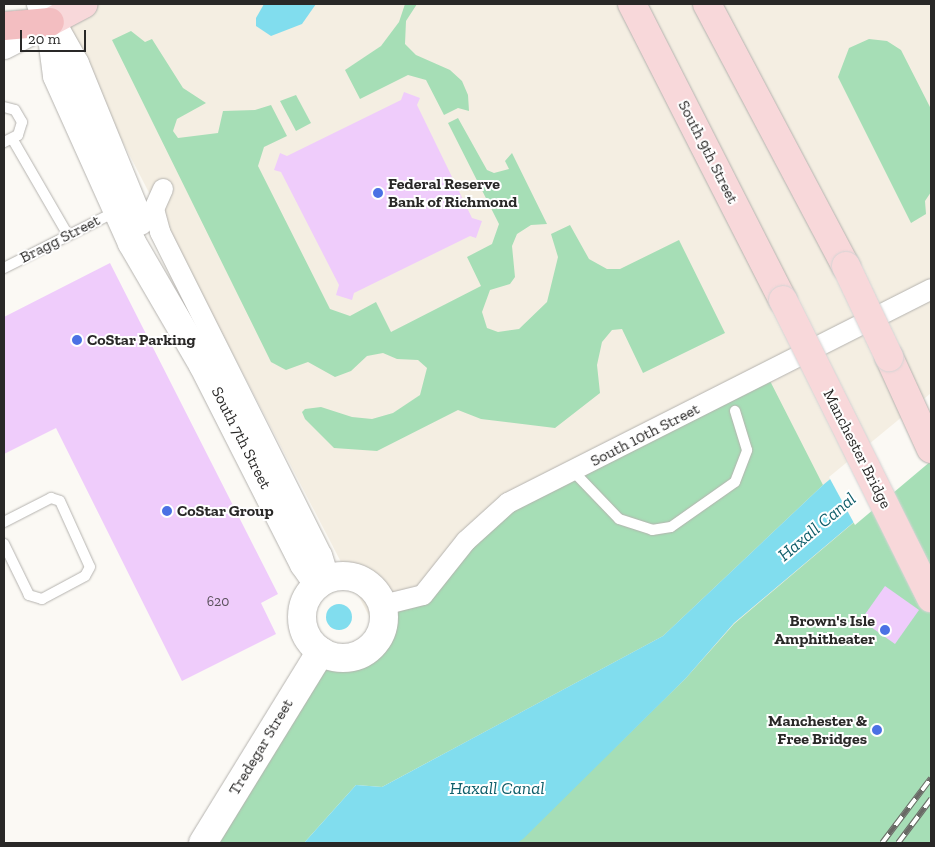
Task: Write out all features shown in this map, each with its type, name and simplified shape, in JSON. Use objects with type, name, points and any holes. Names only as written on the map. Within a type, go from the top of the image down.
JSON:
[{"type":"highway","points":[[4,26],[45,13]]},
{"type":"main road","points":[[45,13],[84,4]]},
{"type":"main road","name":"South 9th Street","points":[[632,4],[783,300]]},
{"type":"main road","points":[[707,4],[846,266],[931,449]]},
{"type":"main road","name":"Manchester Bridge","points":[[783,300],[931,598]]},
{"type":"street","points":[[4,45],[45,13]]},
{"type":"street","name":"South 7th Street","points":[[45,13],[57,76],[132,243],[164,293],[323,581]]},
{"type":"street","name":"South 7th Street","points":[[45,13],[76,64],[124,178],[164,293]]},
{"type":"street","points":[[163,188],[154,209],[160,232],[322,555],[323,581]]},
{"type":"street","name":"South 10th Street","points":[[383,606],[423,595],[490,517],[508,503],[931,289]]},
{"type":"street","points":[[342,575],[362,580],[378,593],[383,606],[382,632],[370,649],[350,658],[321,652],[310,641],[302,618],[309,593],[323,581],[342,575]]},
{"type":"street","name":"Tredegar Street","points":[[203,843],[321,652]]},
{"type":"lane","points":[[4,107],[15,110],[22,122],[9,141],[68,236]]},
{"type":"lane","name":"Bragg Street","points":[[4,268],[117,211]]},
{"type":"lane","points":[[573,471],[619,519],[652,530],[671,527],[735,482],[747,450],[735,411]]},
{"type":"lane","points":[[4,522],[51,498],[60,501],[90,567],[86,576],[42,599],[29,594],[4,544]]},
{"type":"shaded area","points":[[51,4],[931,4],[931,777],[881,843],[487,843]]},
{"type":"green space","points":[[405,4],[417,4],[406,21],[405,44],[416,55],[450,70],[462,81],[468,95],[469,111],[458,108],[444,115],[426,80],[408,75],[360,99],[345,70],[381,46],[399,22]]},
{"type":"green space","points":[[131,31],[145,42],[152,39],[183,88],[206,103],[177,119],[173,131],[178,138],[218,133],[223,111],[255,110],[271,105],[287,136],[264,147],[258,166],[330,309],[350,316],[376,302],[391,332],[481,286],[467,257],[492,244],[499,224],[448,123],[458,118],[487,170],[494,173],[509,169],[505,161],[512,153],[547,224],[531,225],[517,234],[512,246],[515,277],[510,284],[490,290],[482,312],[487,328],[498,332],[519,329],[547,302],[558,257],[551,234],[570,225],[589,259],[607,269],[620,269],[679,240],[725,333],[643,373],[622,329],[612,330],[602,342],[597,365],[600,393],[555,428],[481,419],[458,410],[377,451],[334,448],[305,419],[302,412],[305,409],[321,407],[352,417],[372,419],[393,413],[420,395],[427,368],[418,360],[397,359],[383,353],[367,356],[351,371],[335,377],[308,362],[286,370],[271,362],[112,40]]},
{"type":"green space","points":[[869,39],[887,41],[901,50],[931,109],[931,192],[925,201],[926,214],[911,223],[838,77],[849,48]]},
{"type":"green space","points":[[296,95],[311,123],[296,131],[280,101]]},
{"type":"green space","points":[[767,375],[823,485],[663,636],[382,787],[356,785],[304,843],[203,843],[329,655],[350,658],[369,649],[382,632],[385,614],[406,601],[490,517]]},
{"type":"green space","points":[[931,457],[931,843],[517,843],[686,678],[734,624]]},
{"type":"water","points":[[264,4],[316,4],[302,24],[271,36],[256,26],[256,18]]},
{"type":"water","name":"Haxall Canal","points":[[931,396],[931,457],[734,623],[686,678],[523,839],[517,843],[304,843],[356,785],[382,787],[663,636],[823,485]]},
{"type":"water","points":[[339,604],[348,608],[352,617],[348,626],[339,630],[330,626],[326,617],[330,608]]},
{"type":"pier","points":[[931,393],[931,461],[855,525],[829,477]]},
{"type":"building","points":[[404,92],[420,98],[417,105],[472,218],[482,221],[476,238],[470,236],[354,293],[352,300],[336,295],[339,285],[281,172],[274,170],[280,153],[287,156],[401,100]]},
{"type":"building","name":"CoStar Group","points":[[110,263],[278,594],[261,603],[276,634],[182,681],[56,428],[4,454],[4,317]]},
{"type":"building","points":[[885,586],[919,610],[895,644],[861,620]]},
{"type":"railway","points":[[882,843],[931,778]]},
{"type":"railway","points":[[898,843],[931,799]]},
{"type":"place","name":"Federal Reserve Bank of Richmond","points":[[378,193]]},
{"type":"place","name":"CoStar Parking","points":[[77,340]]},
{"type":"place","name":"CoStar Group","points":[[167,511]]},
{"type":"place","name":"Brown's Isle Amphitheater","points":[[885,630]]},
{"type":"place","name":"Manchester & Free Bridges","points":[[877,730]]}]
